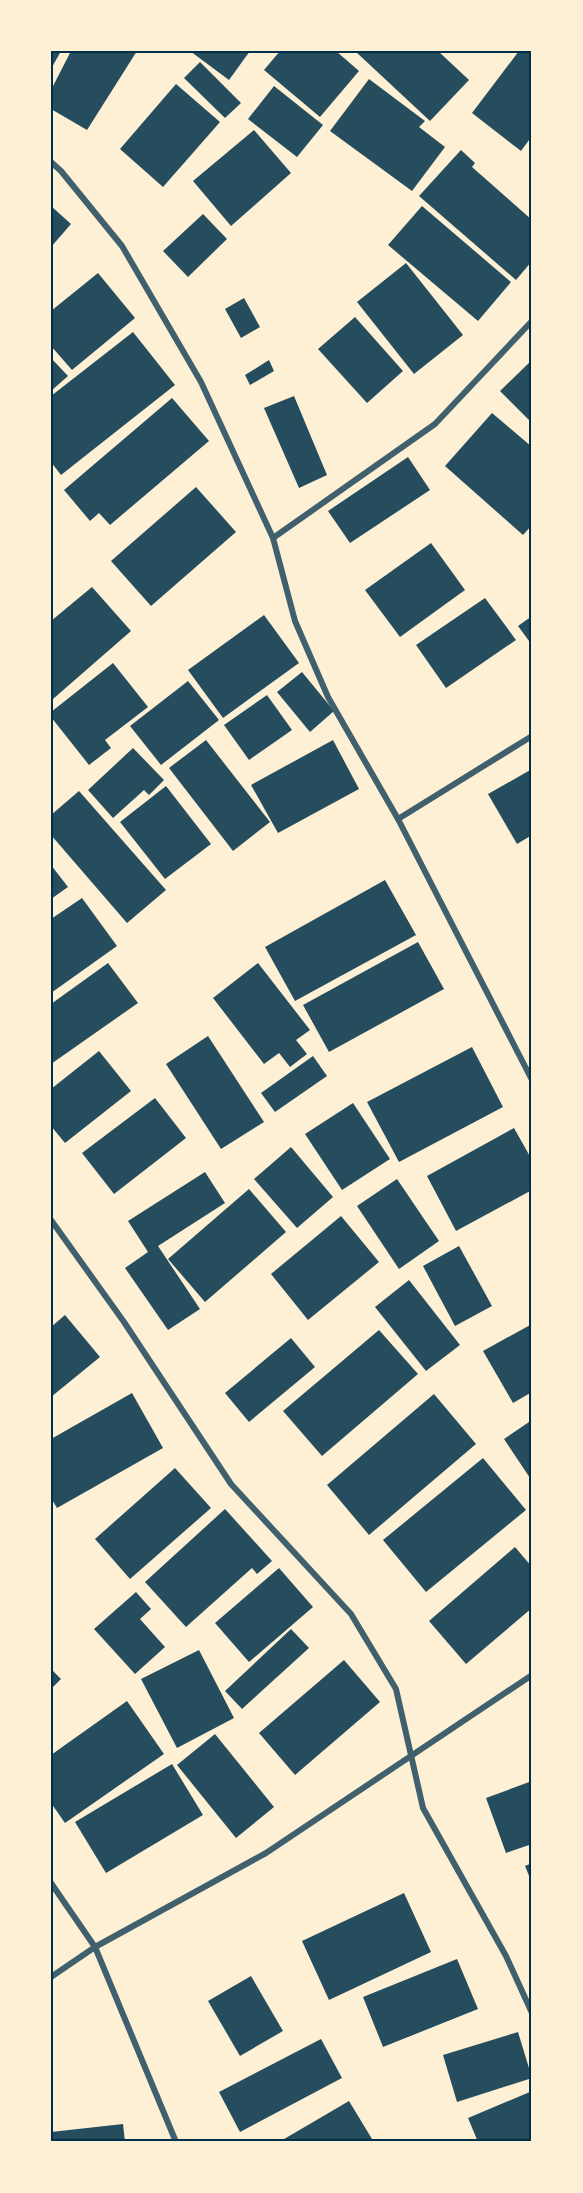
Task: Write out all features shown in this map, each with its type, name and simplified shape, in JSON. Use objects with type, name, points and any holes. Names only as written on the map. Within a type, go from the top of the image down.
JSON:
[{"type":"street","points":[[51,162],[61,171],[122,246],[201,382],[273,538],[295,621],[328,697],[398,819],[532,1080]]},
{"type":"street","points":[[273,538],[435,424],[532,321]]},
{"type":"street","points":[[398,819],[532,736]]},
{"type":"street","points":[[51,1220],[124,1322],[231,1484],[351,1614],[396,1689],[423,1808],[506,1956],[532,2013]]},
{"type":"street","points":[[51,1977],[94,1947],[266,1853],[410,1754],[532,1675]]},
{"type":"street","points":[[51,1883],[94,1947],[176,2142]]},
{"type":"building","points":[[51,51],[61,51],[51,69]]},
{"type":"building","points":[[71,51],[137,51],[87,130],[51,109],[51,90]]},
{"type":"building","points":[[190,51],[250,51],[229,80]]},
{"type":"building","points":[[280,51],[336,51],[359,71],[320,117],[264,70]]},
{"type":"building","points":[[355,51],[438,51],[469,80],[430,121]]},
{"type":"building","points":[[519,51],[532,51],[532,136],[521,151],[472,113]]},
{"type":"building","points":[[200,62],[241,103],[225,118],[184,78]]},
{"type":"building","points":[[369,79],[425,121],[419,127],[445,147],[412,191],[330,131]]},
{"type":"building","points":[[176,84],[220,122],[163,187],[120,149]]},
{"type":"building","points":[[274,86],[323,125],[297,157],[248,119]]},
{"type":"building","points":[[254,130],[291,173],[231,226],[193,181]]},
{"type":"building","points":[[461,150],[475,163],[472,167],[532,220],[532,261],[516,280],[419,196]]},
{"type":"building","points":[[51,206],[71,224],[51,247]]},
{"type":"building","points":[[422,206],[511,282],[478,321],[388,245]]},
{"type":"building","points":[[203,214],[227,239],[188,277],[163,251]]},
{"type":"building","points":[[406,263],[463,335],[414,374],[357,302]]},
{"type":"building","points":[[98,273],[135,318],[72,370],[51,346],[51,311]]},
{"type":"building","points":[[244,298],[260,327],[241,338],[225,309]]},
{"type":"building","points":[[355,317],[403,371],[367,403],[318,349]]},
{"type":"building","points":[[133,332],[175,385],[61,475],[51,462],[51,396]]},
{"type":"building","points":[[51,358],[68,376],[51,391]]},
{"type":"building","points":[[269,360],[274,371],[250,385],[245,375]]},
{"type":"building","points":[[532,360],[532,423],[500,391]]},
{"type":"building","points":[[294,396],[327,475],[299,488],[264,408]]},
{"type":"building","points":[[172,398],[209,441],[110,525],[99,513],[90,521],[64,490]]},
{"type":"building","points":[[492,413],[532,447],[532,525],[523,535],[445,466]]},
{"type":"building","points":[[408,457],[430,490],[350,543],[328,511]]},
{"type":"building","points":[[196,487],[236,532],[151,606],[111,561]]},
{"type":"building","points":[[431,543],[465,590],[400,637],[365,590]]},
{"type":"building","points":[[92,587],[131,631],[53,699],[51,621]]},
{"type":"building","points":[[485,598],[516,640],[446,688],[416,645]]},
{"type":"building","points":[[264,615],[299,663],[223,718],[188,670]]},
{"type":"building","points":[[532,616],[532,645],[518,626]]},
{"type":"building","points":[[113,663],[148,707],[105,740],[111,748],[89,765],[51,717],[51,712]]},
{"type":"building","points":[[302,672],[334,711],[310,732],[277,692]]},
{"type":"building","points":[[188,681],[219,720],[161,765],[130,726]]},
{"type":"building","points":[[267,695],[292,730],[249,760],[224,725]]},
{"type":"building","points":[[206,740],[270,822],[233,851],[169,768]]},
{"type":"building","points":[[333,740],[359,789],[278,833],[251,785]]},
{"type":"building","points":[[133,748],[164,780],[149,795],[144,790],[113,818],[88,790]]},
{"type":"building","points":[[532,769],[532,835],[517,844],[488,794]]},
{"type":"building","points":[[166,786],[211,844],[165,879],[120,822]]},
{"type":"building","points":[[79,791],[166,890],[127,923],[51,835],[51,815]]},
{"type":"building","points":[[51,865],[68,887],[51,899]]},
{"type":"building","points":[[385,880],[416,935],[295,1001],[265,947]]},
{"type":"building","points":[[82,898],[117,946],[51,993],[51,919]]},
{"type":"building","points":[[418,942],[444,989],[329,1052],[303,1005]]},
{"type":"building","points":[[108,963],[138,1003],[51,1064],[51,1004]]},
{"type":"building","points":[[258,963],[310,1030],[296,1040],[307,1054],[290,1067],[279,1053],[264,1064],[213,998]]},
{"type":"building","points":[[208,1036],[264,1122],[221,1149],[166,1064]]},
{"type":"building","points":[[472,1047],[503,1107],[399,1162],[367,1102]]},
{"type":"building","points":[[99,1051],[131,1091],[65,1143],[51,1126],[51,1089]]},
{"type":"building","points":[[313,1056],[327,1076],[275,1112],[261,1093]]},
{"type":"building","points":[[155,1098],[186,1138],[114,1194],[82,1153]]},
{"type":"building","points":[[353,1103],[390,1159],[342,1190],[305,1134]]},
{"type":"building","points":[[514,1128],[532,1160],[532,1190],[456,1231],[427,1176]]},
{"type":"building","points":[[291,1147],[333,1197],[297,1228],[254,1179]]},
{"type":"building","points":[[205,1172],[225,1203],[158,1246],[200,1309],[168,1330],[125,1268],[148,1252],[128,1221]]},
{"type":"building","points":[[397,1179],[439,1241],[399,1269],[357,1206]]},
{"type":"building","points":[[249,1189],[286,1232],[205,1302],[168,1259]]},
{"type":"building","points":[[341,1216],[379,1262],[308,1320],[271,1274]]},
{"type":"building","points":[[459,1246],[492,1306],[455,1326],[423,1266]]},
{"type":"building","points":[[409,1280],[460,1345],[426,1371],[375,1307]]},
{"type":"building","points":[[65,1315],[100,1357],[51,1397],[51,1327]]},
{"type":"building","points":[[532,1324],[532,1392],[513,1403],[483,1351]]},
{"type":"building","points":[[379,1330],[418,1374],[322,1456],[283,1411]]},
{"type":"building","points":[[291,1338],[315,1367],[249,1422],[225,1393]]},
{"type":"building","points":[[132,1393],[163,1448],[57,1508],[51,1498],[51,1439]]},
{"type":"building","points":[[434,1394],[476,1444],[369,1535],[327,1485]]},
{"type":"building","points":[[532,1420],[532,1481],[504,1439]]},
{"type":"building","points":[[483,1458],[526,1510],[426,1592],[383,1540]]},
{"type":"building","points":[[175,1468],[211,1508],[130,1579],[95,1539]]},
{"type":"building","points":[[225,1509],[272,1561],[257,1574],[252,1568],[186,1627],[145,1582]]},
{"type":"building","points":[[515,1547],[532,1567],[532,1608],[466,1664],[429,1621]]},
{"type":"building","points":[[279,1568],[313,1607],[249,1662],[215,1623]]},
{"type":"building","points":[[136,1592],[151,1609],[140,1619],[165,1647],[135,1674],[94,1629]]},
{"type":"building","points":[[291,1629],[309,1648],[242,1709],[225,1691]]},
{"type":"building","points":[[199,1650],[234,1718],[177,1748],[141,1679]]},
{"type":"building","points":[[344,1660],[380,1702],[295,1775],[259,1733]]},
{"type":"building","points":[[51,1669],[61,1679],[51,1689]]},
{"type":"building","points":[[127,1701],[164,1754],[65,1823],[51,1803],[51,1755]]},
{"type":"building","points":[[215,1734],[274,1807],[236,1838],[177,1765]]},
{"type":"building","points":[[172,1764],[203,1815],[106,1873],[75,1822]]},
{"type":"building","points":[[532,1781],[532,1844],[506,1853],[486,1798]]},
{"type":"building","points":[[532,1863],[532,1883],[525,1866]]},
{"type":"building","points":[[404,1893],[431,1952],[329,2000],[302,1941]]},
{"type":"building","points":[[457,1959],[478,2009],[383,2047],[363,1997]]},
{"type":"building","points":[[251,1976],[283,2031],[240,2056],[208,2001]]},
{"type":"building","points":[[518,2032],[532,2078],[457,2102],[443,2055]]},
{"type":"building","points":[[321,2039],[342,2078],[240,2132],[219,2092]]},
{"type":"building","points":[[532,2091],[532,2141],[478,2142],[468,2118]]},
{"type":"building","points":[[349,2101],[372,2139],[367,2142],[279,2142]]},
{"type":"building","points":[[123,2124],[125,2142],[51,2142],[51,2132]]}]
